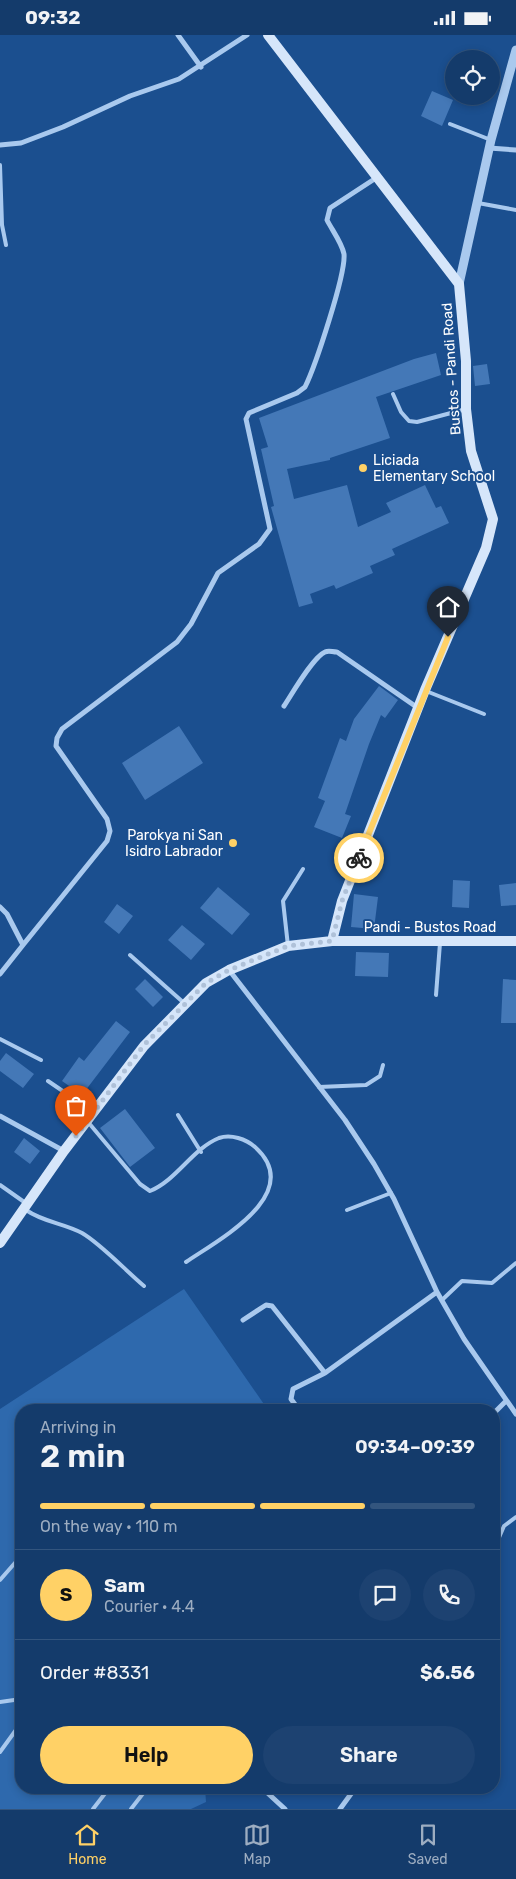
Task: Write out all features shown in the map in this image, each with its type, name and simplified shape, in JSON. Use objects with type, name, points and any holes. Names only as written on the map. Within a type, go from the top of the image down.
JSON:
[{"type":"main road","name":"Bustos - Pandi Road","points":[[268,35],[459,284],[466,361],[466,409],[471,451],[493,519],[486,548],[425,690],[342,901],[332,941]]},
{"type":"main road","name":"Pandi - Bustos Road","points":[[0,1243],[64,1151],[144,1045],[206,983],[229,970],[288,946],[332,941],[516,941]]},
{"type":"street","points":[[178,35],[201,67]]},
{"type":"street","points":[[0,145],[21,143],[63,127],[130,96],[179,79],[201,67],[247,35]]},
{"type":"street","points":[[459,284],[490,144],[514,63],[516,49]]},
{"type":"street","points":[[490,144],[516,150]]},
{"type":"street","points":[[0,974],[107,841],[110,831],[107,819],[56,746],[57,738],[62,729],[177,642],[191,624],[218,573],[259,544],[270,529],[246,419],[249,413],[297,393],[304,387],[337,292],[344,260],[343,251],[327,220],[330,208],[376,178]]},
{"type":"street","points":[[284,706],[316,661],[323,653],[329,651],[337,653],[418,708]]},
{"type":"street","points":[[0,907],[7,914],[23,945]]},
{"type":"street","points":[[229,970],[345,1120],[391,1193],[437,1292],[464,1339],[487,1371],[505,1402],[516,1414]]},
{"type":"street","points":[[0,1116],[64,1151]]},
{"type":"street","points":[[295,1404],[291,1399],[293,1389],[325,1373],[437,1292]]},
{"type":"street","points":[[243,1320],[261,1308],[272,1306],[325,1373]]},
{"type":"street","points":[[500,1407],[505,1402]]},
{"type":"street","points":[[269,1794],[285,1809]]},
{"type":"street","points":[[340,1809],[351,1794]]},
{"type":"lane","points":[[450,124],[490,144]]},
{"type":"lane","points":[[0,165],[2,225],[6,245]]},
{"type":"lane","points":[[478,203],[516,210]]},
{"type":"lane","points":[[393,394],[401,412],[409,421],[417,422],[466,409]]},
{"type":"lane","points":[[425,690],[484,713]]},
{"type":"lane","points":[[288,946],[283,901],[288,888],[303,869]]},
{"type":"lane","points":[[436,995],[440,941]]},
{"type":"lane","points":[[130,955],[184,1003]]},
{"type":"lane","points":[[0,1039],[41,1060]]},
{"type":"lane","points":[[319,1087],[366,1085],[380,1076],[383,1065]]},
{"type":"lane","points":[[48,1081],[90,1116],[140,1184],[150,1191],[162,1186],[220,1138],[235,1137],[252,1144],[264,1155],[272,1170],[270,1184],[263,1201],[251,1217],[186,1262]]},
{"type":"lane","points":[[178,1115],[201,1152]]},
{"type":"lane","points":[[0,1185],[39,1219],[69,1227],[85,1235],[144,1286]]},
{"type":"lane","points":[[347,1210],[391,1193]]},
{"type":"lane","points":[[442,1300],[462,1281],[492,1283],[516,1263]]},
{"type":"lane","points":[[500,1535],[504,1526],[516,1517]]},
{"type":"lane","points":[[0,1580],[15,1563]]},
{"type":"lane","points":[[0,1702],[15,1700]]},
{"type":"lane","points":[[0,1752],[15,1731]]},
{"type":"lane","points":[[93,1809],[105,1794]]},
{"type":"lane","points":[[131,1809],[143,1794]]},
{"type":"shaded area","points":[[184,1289],[264,1404],[15,1404],[15,1794],[205,1794],[206,1802],[191,1809],[0,1809],[0,1409]]},
{"type":"building","points":[[432,91],[445,97],[445,105],[451,105],[442,126],[421,116]]},
{"type":"building","points":[[436,353],[441,375],[376,397],[390,438],[330,458],[330,460],[287,469],[294,499],[347,485],[358,527],[391,512],[386,503],[425,485],[436,508],[441,506],[449,523],[392,549],[395,555],[370,566],[373,573],[336,589],[334,585],[310,594],[313,603],[299,607],[271,507],[274,506],[261,449],[268,447],[259,418],[414,359]]},
{"type":"building","points":[[487,364],[490,384],[475,386],[473,366]]},
{"type":"building","points":[[379,686],[398,700],[385,718],[381,715],[369,744],[345,814],[351,816],[342,838],[314,827],[325,801],[318,798],[340,738],[346,741],[354,719]]},
{"type":"building","points":[[179,726],[203,763],[145,800],[122,763]]},
{"type":"building","points":[[453,880],[470,881],[469,908],[452,907]]},
{"type":"building","points":[[516,883],[516,905],[501,906],[499,885]]},
{"type":"building","points":[[218,887],[250,914],[232,935],[200,908]]},
{"type":"building","points":[[354,894],[378,897],[374,929],[351,927]]},
{"type":"building","points":[[117,904],[133,916],[119,934],[104,922]]},
{"type":"building","points":[[182,925],[205,944],[191,960],[168,940]]},
{"type":"building","points":[[356,952],[389,953],[388,977],[355,976]]},
{"type":"building","points":[[145,979],[163,997],[153,1007],[135,989]]},
{"type":"building","points":[[503,979],[516,980],[516,1023],[501,1023]]},
{"type":"building","points":[[116,1021],[130,1032],[82,1095],[62,1081],[79,1057],[84,1061]]},
{"type":"building","points":[[6,1053],[34,1074],[23,1088],[0,1071],[0,1061]]},
{"type":"building","points":[[125,1109],[155,1148],[130,1167],[100,1128]]},
{"type":"building","points":[[24,1138],[40,1151],[30,1164],[14,1152]]},
{"type":"way so far","points":[[76,1136],[144,1045],[206,983],[262,955],[288,946],[332,941],[342,901],[359,858]]},
{"type":"place","name":"Liciada Elementary School","points":[[363,468]]},
{"type":"place","name":"Parokya ni San Isidro Labrador","points":[[233,843]]},
{"type":"route","points":[[359,858],[425,690],[448,637]]}]
